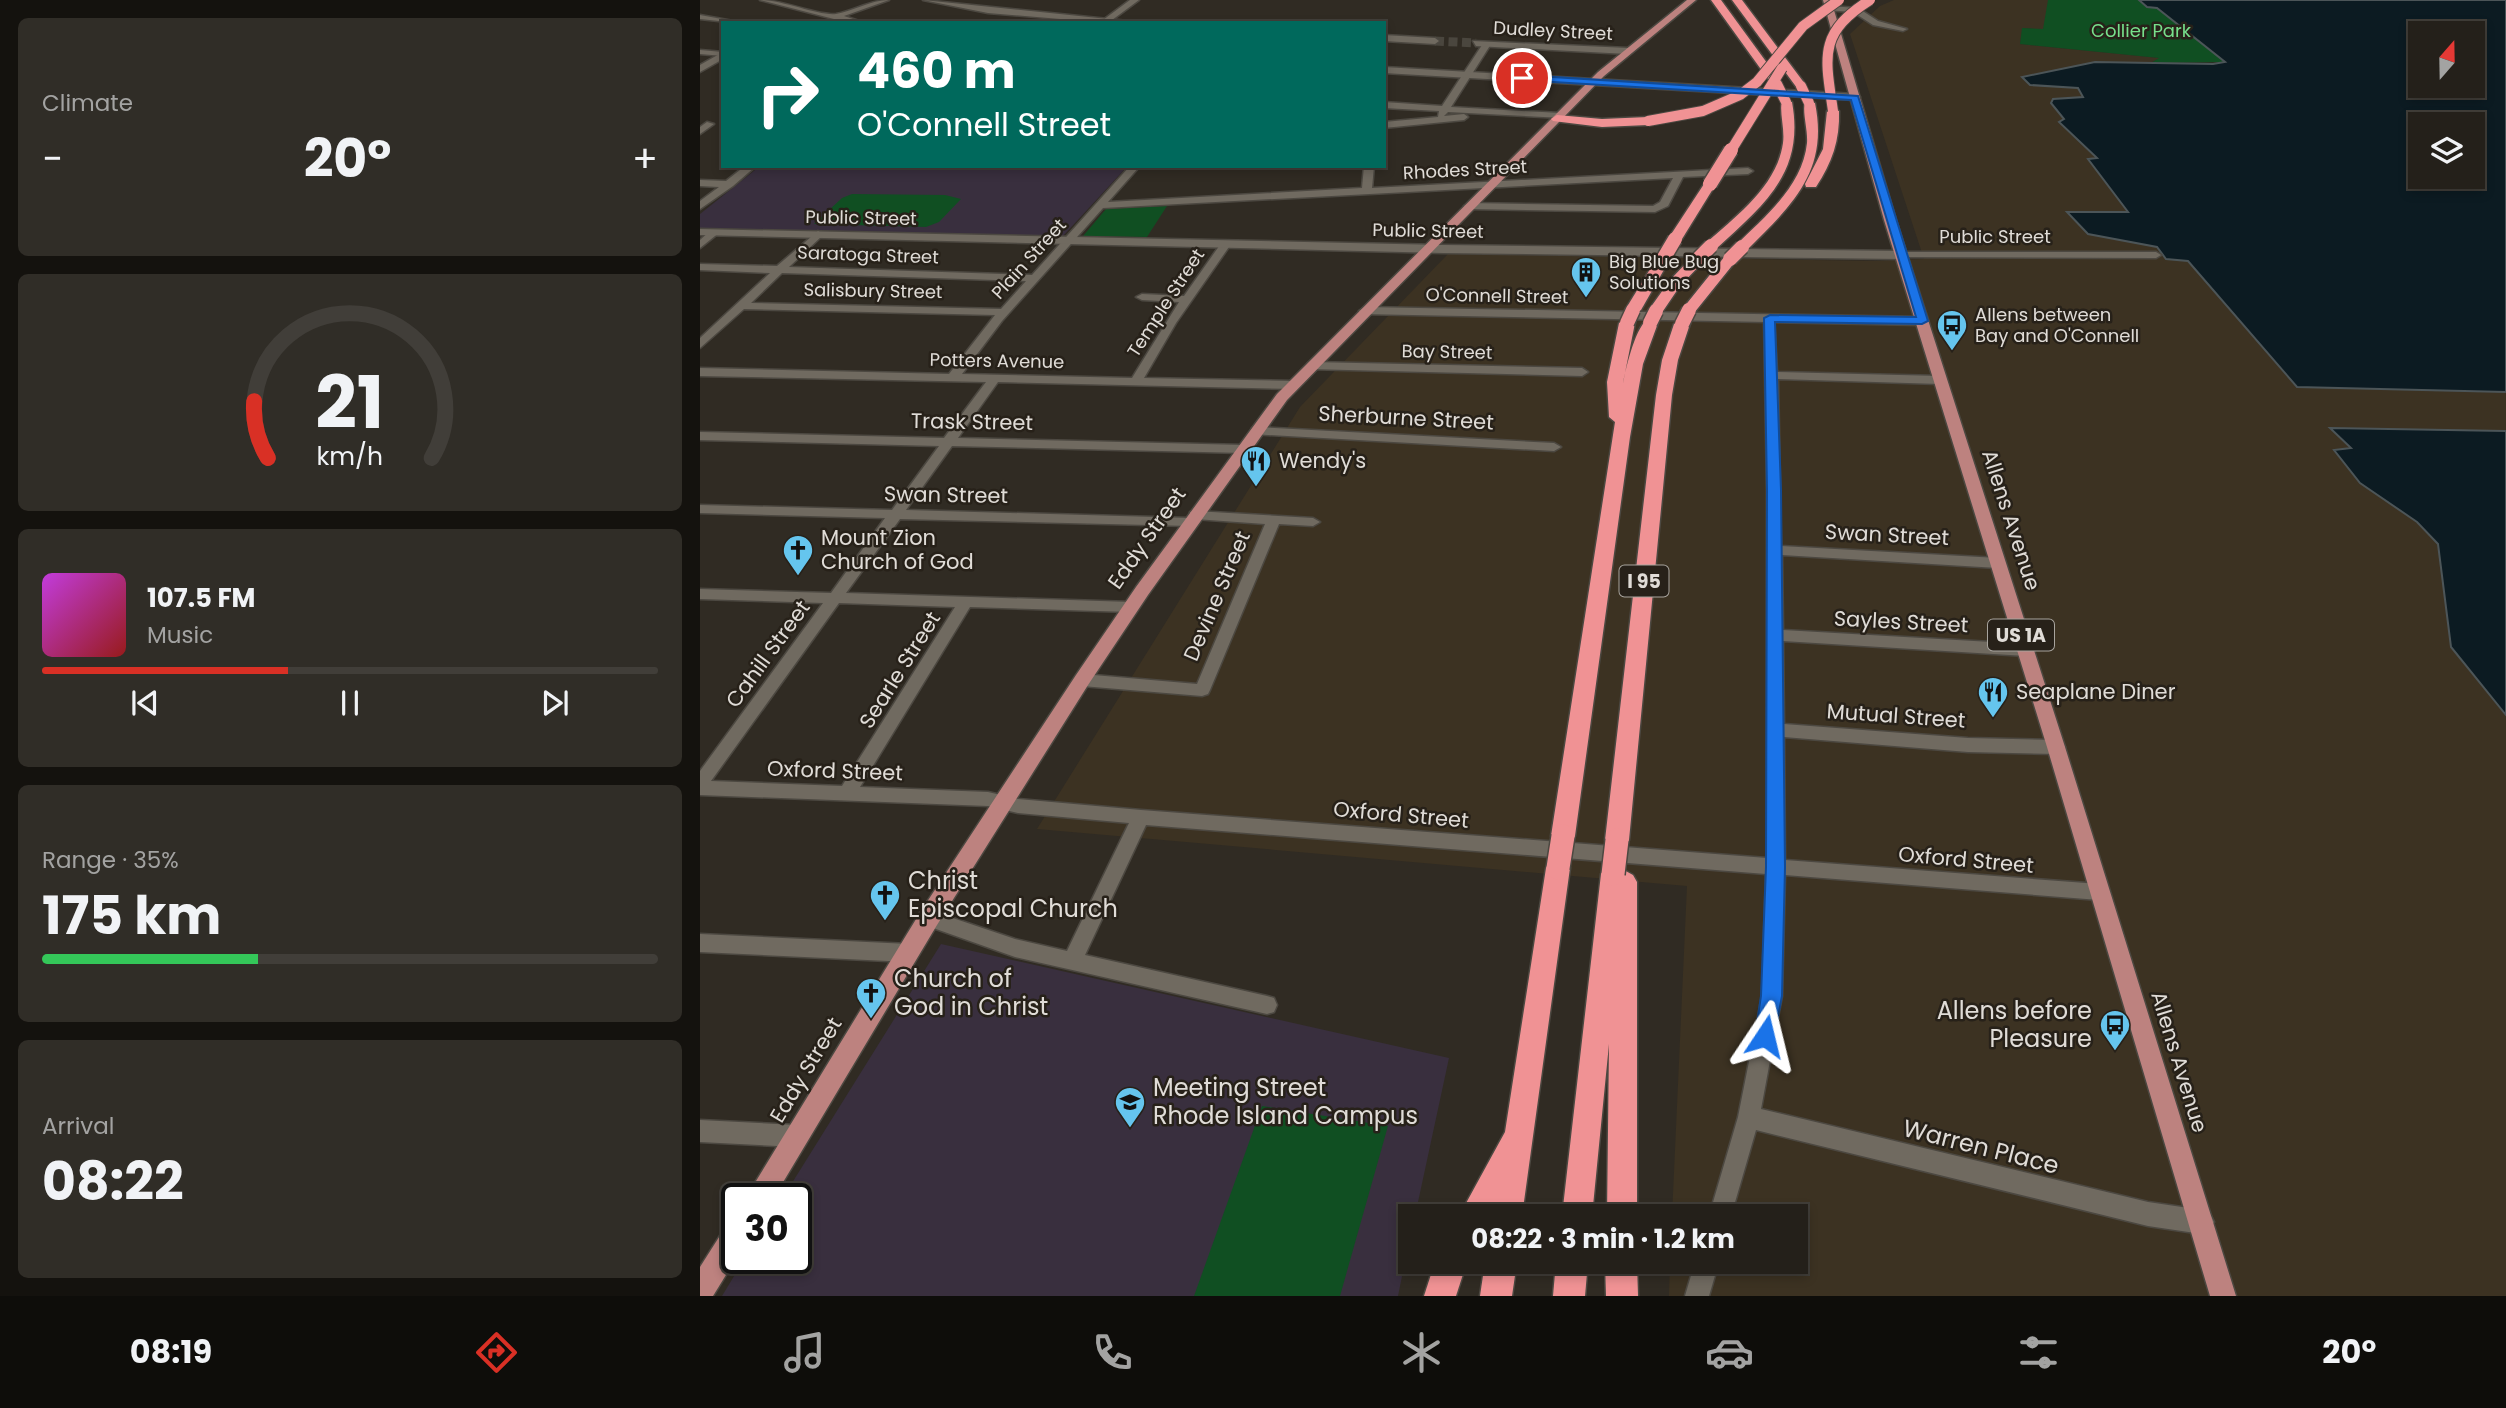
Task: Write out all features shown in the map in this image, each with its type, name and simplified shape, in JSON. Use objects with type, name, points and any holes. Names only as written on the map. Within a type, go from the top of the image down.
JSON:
[{"type":"highway","name":"I 95","points":[[1509,1204],[1621,437],[1635,364],[1653,317],[1675,283],[1760,200],[1780,173],[1791,141],[1791,124],[1786,102],[1777,84],[1716,0]]},
{"type":"highway","name":"I 95","points":[[1618,874],[1622,794],[1664,395],[1673,349],[1686,317],[1730,259],[1773,217],[1794,191],[1809,164],[1814,131],[1809,103],[1801,86],[1737,0]]},
{"type":"highway","points":[[1750,0],[1754,22]]},
{"type":"highway","points":[[1558,117],[1602,123],[1648,121],[1703,111],[1740,95],[1754,85],[1798,32],[1839,0]]},
{"type":"highway","points":[[1773,217],[1804,192],[1819,172],[1831,144],[1833,111],[1826,55],[1828,40],[1842,19],[1870,0]]},
{"type":"highway","points":[[1621,437],[1616,411],[1615,382],[1630,316],[1675,239],[1816,16]]},
{"type":"highway","points":[[1578,1204],[1618,874]]},
{"type":"highway","points":[[1618,874],[1622,1204]]},
{"type":"highway","points":[[1480,1204],[1519,1130]]},
{"type":"highway","points":[[1440,1296],[1447,1274]]},
{"type":"highway","points":[[1496,1296],[1499,1274]]},
{"type":"highway","points":[[1569,1296],[1571,1274]]},
{"type":"highway","points":[[1621,1274],[1622,1296]]},
{"type":"main road","name":"Eddy Street","points":[[768,1183],[929,918],[1082,680],[1257,431],[1312,366],[1593,82],[1692,0]]},
{"type":"main road","name":"Allens Avenue","points":[[1828,4],[1940,380],[2056,747],[2223,1296]]},
{"type":"main road","points":[[704,1277],[721,1254]]},
{"type":"street","points":[[764,0],[850,21]]},
{"type":"street","points":[[824,21],[885,0]]},
{"type":"street","points":[[927,0],[988,11],[1105,21],[1135,0]]},
{"type":"street","points":[[1828,4],[1855,10],[1876,23],[1903,29]]},
{"type":"street","points":[[700,17],[722,21]]},
{"type":"street","points":[[1386,38],[1435,41]]},
{"type":"street","name":"Dudley Street","points":[[1476,43],[1628,51]]},
{"type":"street","points":[[1438,120],[1487,44]]},
{"type":"street","points":[[700,52],[721,54]]},
{"type":"street","points":[[700,69],[721,55]]},
{"type":"street","points":[[1386,70],[1854,97]]},
{"type":"street","points":[[1386,105],[1558,117]]},
{"type":"street","points":[[1386,125],[1512,113]]},
{"type":"street","points":[[700,131],[705,124]]},
{"type":"street","points":[[700,206],[749,168]]},
{"type":"street","name":"Plain Street","points":[[953,377],[1004,312],[1133,168]]},
{"type":"street","points":[[1367,191],[1369,168]]},
{"type":"street","name":"Rhodes Street","points":[[1101,205],[1748,171]]},
{"type":"street","points":[[1469,206],[1650,209],[1664,204],[1679,175]]},
{"type":"street","points":[[700,183],[730,184]]},
{"type":"street","name":"Public Street","points":[[700,232],[1427,248],[2156,256]]},
{"type":"street","points":[[700,245],[715,232]]},
{"type":"street","points":[[700,344],[818,234]]},
{"type":"street","name":"Temple Street","points":[[1136,382],[1170,323],[1226,244]]},
{"type":"street","name":"Saratoga Street","points":[[700,267],[1035,278]]},
{"type":"street","points":[[1142,296],[1186,299]]},
{"type":"street","name":"Salisbury Street","points":[[741,306],[1004,312]]},
{"type":"street","name":"O'Connell Street","points":[[1365,311],[1922,321]]},
{"type":"street","points":[[1724,1204],[1749,1117],[1771,1009],[1776,867],[1770,318]]},
{"type":"street","name":"Bay Street","points":[[1312,366],[1582,372]]},
{"type":"street","name":"Potters Avenue","points":[[700,372],[1294,385]]},
{"type":"street","points":[[1772,375],[1940,380]]},
{"type":"street","name":"Cahill Street","points":[[700,786],[994,379]]},
{"type":"street","name":"Sherburne Street","points":[[1257,431],[1554,447]]},
{"type":"street","name":"Trask Street","points":[[700,436],[1244,449]]},
{"type":"street","name":"Swan Street","points":[[700,509],[1314,522]]},
{"type":"street","name":"Devine Street","points":[[1082,680],[1202,690],[1274,520]]},
{"type":"street","name":"Swan Street","points":[[1774,550],[1998,563]]},
{"type":"street","points":[[701,596],[1131,607]]},
{"type":"street","name":"Searle Street","points":[[846,795],[966,602]]},
{"type":"street","name":"Sayles Street","points":[[1773,635],[2026,650]]},
{"type":"street","name":"Mutual Street","points":[[1774,730],[1968,745],[2056,747]]},
{"type":"street","name":"Oxford Street","points":[[700,786],[846,795],[988,799],[1018,806],[1141,817],[2099,892]]},
{"type":"street","points":[[1072,962],[1141,817]]},
{"type":"street","points":[[929,918],[1015,948],[1267,1005]]},
{"type":"street","points":[[700,943],[909,953]]},
{"type":"street","name":"Warren Place","points":[[1749,1117],[2148,1214],[2202,1222]]},
{"type":"street","points":[[700,1131],[797,1136]]},
{"type":"street","points":[[1698,1296],[1704,1274]]},
{"type":"shaded area","points":[[1894,0],[2083,0],[2115,35],[2023,28],[2020,44],[2160,58],[2151,63],[2095,62],[2022,77],[2031,85],[2078,88],[2083,97],[2054,99],[2064,119],[2060,123],[2097,158],[2089,159],[2129,212],[2068,213],[2088,234],[2157,247],[2166,258],[2188,261],[2297,387],[2506,392],[2506,431],[2332,428],[2352,449],[2334,451],[2360,483],[2417,522],[2438,544],[2451,647],[2506,715],[2506,1296],[1669,1296],[1670,1274],[1808,1274],[1808,1204],[1673,1204],[1687,886],[1037,829],[1300,407],[1448,254],[1876,261],[1924,259],[1850,34],[1880,6]]},
{"type":"shaded area","points":[[2139,0],[2506,0],[2506,392],[2297,387],[2188,261],[2166,259],[2157,247],[2088,234],[2067,212],[2128,212],[2088,159],[2097,158],[2059,122],[2064,119],[2051,103],[2053,99],[2083,97],[2078,88],[2030,85],[2022,77],[2095,62],[2225,62],[2157,8],[2147,7]]},
{"type":"shaded area","points":[[758,168],[1124,170],[1063,236],[700,228],[700,214]]},
{"type":"shaded area","points":[[2330,428],[2506,431],[2506,715],[2451,647],[2438,544],[2417,522],[2360,483],[2334,450],[2351,448]]},
{"type":"shaded area","name":"Meeting Street Rhode Island Campus","points":[[941,944],[1449,1058],[1418,1204],[1398,1204],[1398,1274],[1402,1274],[1398,1296],[722,1296],[735,1274],[812,1274],[812,1183],[792,1183]]},
{"type":"green space","name":"Collier Park","points":[[2048,0],[2139,0],[2147,7],[2157,8],[2225,62],[2151,63],[2159,58],[2020,44],[2022,28],[2043,29]]},
{"type":"green space","points":[[852,194],[945,195],[961,199],[939,222],[926,227],[814,224],[842,198]]},
{"type":"green space","points":[[1167,206],[1147,237],[1083,236],[1106,209]]},
{"type":"green space","points":[[1262,1106],[1388,1126],[1340,1296],[1194,1296]]},
{"type":"tunnel","points":[[1435,41],[1476,43]]},
{"type":"place","name":"Big Blue Bug Solutions","points":[[1586,299]]},
{"type":"place","name":"Allens between Bay and O'Connell","points":[[1952,352]]},
{"type":"place","name":"Wendy's","points":[[1256,488]]},
{"type":"place","name":"Mount Zion Church of God","points":[[798,577]]},
{"type":"place","name":"Seaplane Diner","points":[[1993,719]]},
{"type":"place","name":"Christ Episcopal Church","points":[[885,922]]},
{"type":"place","name":"Church of God in Christ","points":[[871,1020]]},
{"type":"place","name":"Allens before Pleasure","points":[[2115,1052]]},
{"type":"place","name":"Meeting Street Rhode Island Campus","points":[[1130,1129]]},
{"type":"route","points":[[1522,78],[1854,97],[1922,321],[1770,318],[1774,490],[1776,867],[1772,996],[1765,1036]]}]
